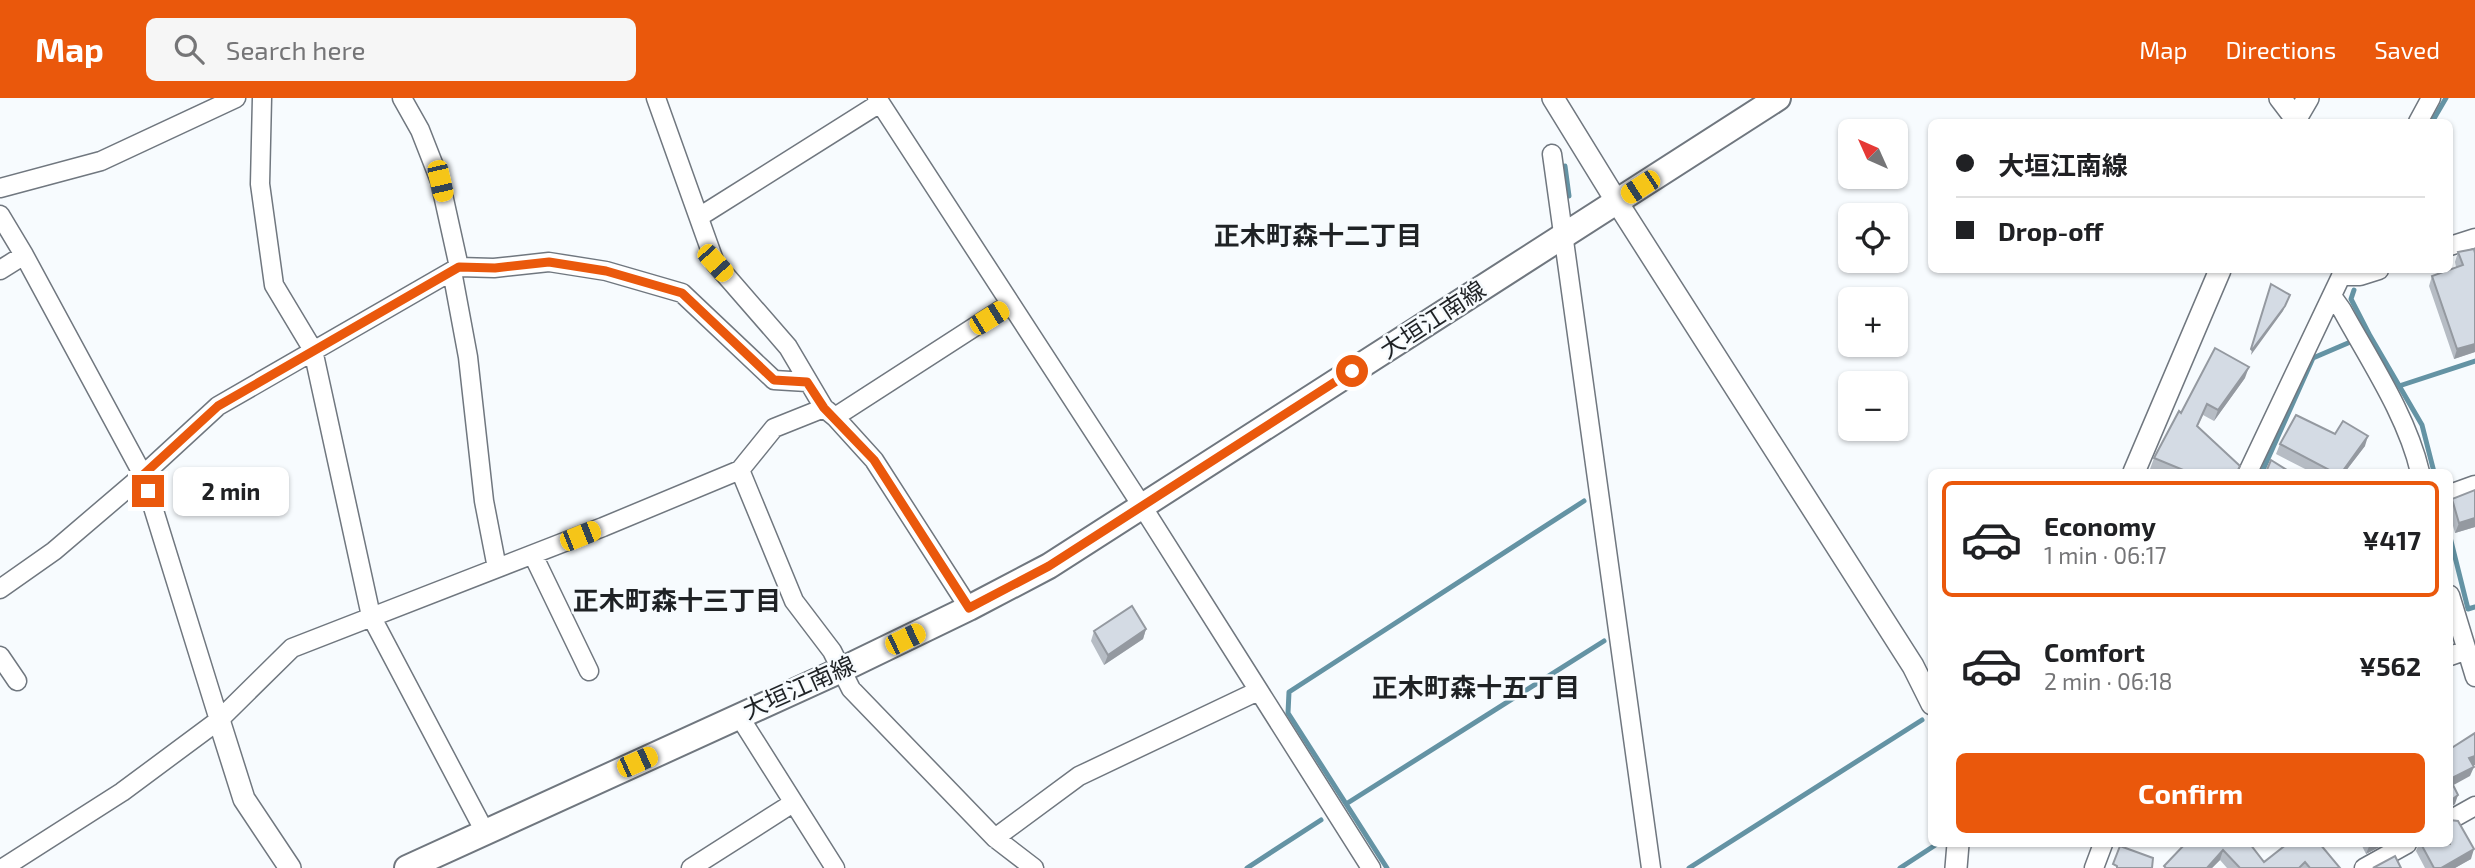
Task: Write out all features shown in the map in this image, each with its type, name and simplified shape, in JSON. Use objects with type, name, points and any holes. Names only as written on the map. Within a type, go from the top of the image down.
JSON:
[{"type":"main road","name":"大垣江南線","points":[[407,868],[841,670],[1049,566],[1778,98]]},
{"type":"street","points":[[0,188],[101,161],[236,98]]},
{"type":"street","points":[[262,98],[260,184],[274,285],[313,349],[371,616],[485,832]]},
{"type":"street","points":[[402,98],[421,130],[440,181],[456,269],[484,501],[497,568]]},
{"type":"street","points":[[656,98],[699,217],[704,239],[715,263],[788,347],[807,382],[830,413],[874,460],[969,608]]},
{"type":"street","points":[[1553,98],[1899,643],[1928,697]]},
{"type":"street","points":[[2280,98],[2296,119]]},
{"type":"street","points":[[2298,119],[2308,98]]},
{"type":"street","points":[[2420,119],[2431,98]]},
{"type":"street","points":[[699,217],[878,100],[1142,506],[1371,868]]},
{"type":"street","points":[[1552,154],[1651,868]]},
{"type":"street","points":[[0,215],[143,475],[244,799],[290,868]]},
{"type":"street","points":[[2453,245],[2475,238]]},
{"type":"street","points":[[0,270],[24,255]]},
{"type":"street","points":[[0,589],[54,551],[218,406],[456,269],[549,262],[606,271],[682,293],[774,380],[807,382]]},
{"type":"street","points":[[2135,469],[2219,273]]},
{"type":"street","points":[[2249,469],[2343,273],[2360,276],[2370,273]]},
{"type":"street","points":[[2332,296],[2405,426],[2419,469]]},
{"type":"street","points":[[3,868],[122,792],[219,720],[292,648],[533,555],[740,470],[774,428],[830,413],[1010,304]]},
{"type":"street","points":[[740,470],[794,601],[832,651],[851,688],[995,838],[1027,866]]},
{"type":"street","points":[[2453,493],[2475,485]]},
{"type":"street","points":[[533,555],[589,671]]},
{"type":"street","points":[[2453,616],[2458,653],[2475,677]]},
{"type":"street","points":[[0,656],[18,681]]},
{"type":"street","points":[[995,838],[1079,776],[1258,691]]},
{"type":"street","points":[[739,716],[835,868]]},
{"type":"street","points":[[691,868],[793,803]]},
{"type":"street","points":[[2453,818],[2475,806]]},
{"type":"street","points":[[1956,868],[1958,847]]},
{"type":"street","points":[[2094,868],[2102,847]]},
{"type":"street","points":[[2364,868],[2402,847]]},
{"type":"building","points":[[2474,249],[2475,253],[2475,344],[2457,349],[2432,276],[2453,273],[2453,269],[2463,265],[2458,252]]},
{"type":"building","points":[[2271,284],[2290,295],[2285,306],[2252,350],[2251,349]]},
{"type":"building","points":[[2215,348],[2249,367],[2218,410],[2207,404],[2197,426],[2240,466],[2238,469],[2181,469],[2154,458],[2179,411],[2181,413]]},
{"type":"building","points":[[2296,415],[2335,434],[2343,421],[2368,436],[2344,469],[2327,469],[2280,444]]},
{"type":"building","points":[[2271,460],[2285,469],[2267,469]]},
{"type":"building","points":[[2475,490],[2475,518],[2459,523],[2453,499]]},
{"type":"building","points":[[1132,606],[1146,629],[1108,655],[1094,631]]},
{"type":"building","points":[[2475,733],[2475,756],[2469,758],[2474,767],[2453,778],[2453,747]]},
{"type":"building","points":[[2453,785],[2458,795],[2453,799]]},
{"type":"building","points":[[2453,820],[2458,821],[2474,849],[2441,868],[2434,868],[2423,847],[2453,847]]},
{"type":"building","points":[[2120,847],[2153,858],[2152,868],[2117,868],[2113,864]]},
{"type":"building","points":[[2182,847],[2252,847],[2264,862],[2283,847],[2322,847],[2340,868],[2310,868],[2305,862],[2299,868],[2240,868],[2223,850],[2207,868],[2164,866]]},
{"type":"building","points":[[2395,856],[2401,868],[2373,868]]},
{"type":"waterway","points":[[2434,119],[2446,98]]},
{"type":"waterway","points":[[1565,166],[1569,196]]},
{"type":"waterway","points":[[2354,290],[2351,299],[2369,334]]},
{"type":"waterway","points":[[2369,334],[2422,425],[2433,469]]},
{"type":"waterway","points":[[2263,469],[2313,358],[2348,343]]},
{"type":"waterway","points":[[2399,386],[2475,361]]},
{"type":"waterway","points":[[1387,868],[1288,713],[1289,692],[1584,501]]},
{"type":"waterway","points":[[2453,549],[2468,609],[2475,607]]},
{"type":"waterway","points":[[1346,804],[1604,641]]},
{"type":"waterway","points":[[1689,868],[1922,720]]},
{"type":"waterway","points":[[1247,868],[1321,820]]},
{"type":"waterway","points":[[1900,868],[1932,847]]},
{"type":"district","name":"正木町森十二丁目","points":[[1318,236]]},
{"type":"district","name":"正木町森十三丁目","points":[[677,601]]},
{"type":"district","name":"正木町森十五丁目","points":[[1476,688]]},
{"type":"route","points":[[148,491],[143,475],[218,406],[313,349],[459,267],[495,268],[549,262],[606,271],[682,293],[774,380],[807,382],[824,408],[874,460],[969,608],[1049,566],[1352,371]]}]
